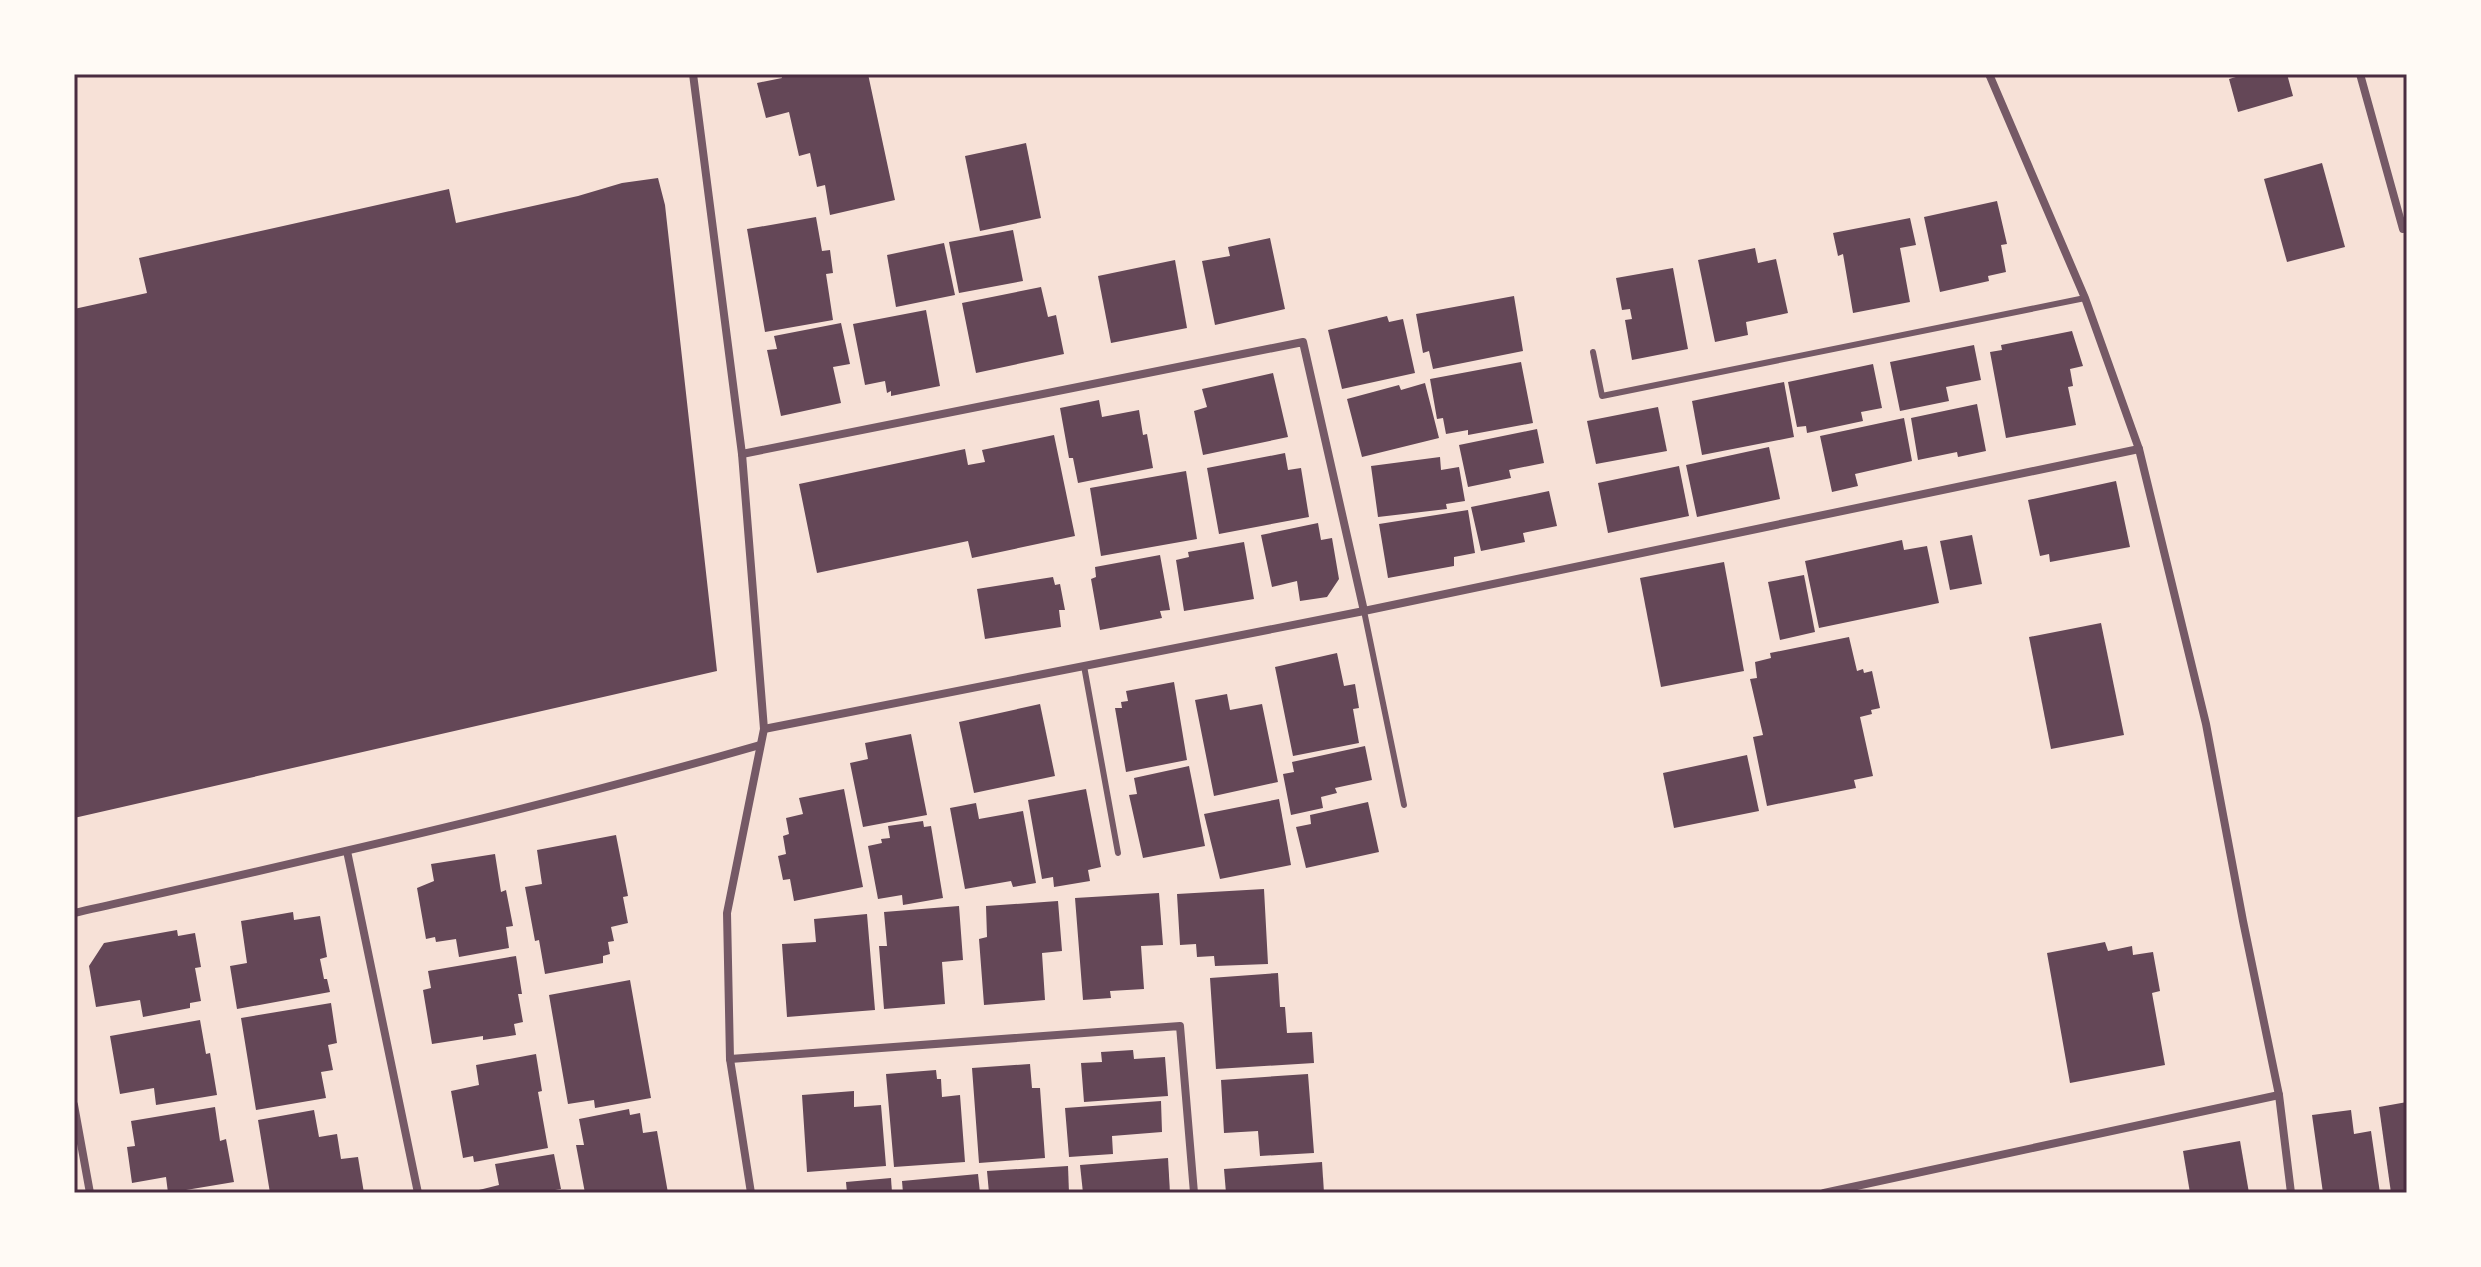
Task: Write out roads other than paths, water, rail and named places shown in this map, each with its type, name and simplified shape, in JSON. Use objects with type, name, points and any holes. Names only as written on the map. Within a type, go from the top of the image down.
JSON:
[{"type":"street","points":[[693,74],[742,454],[764,729],[727,913],[730,1059],[751,1193]]},
{"type":"street","points":[[1989,74],[2085,298],[2139,449],[2206,724],[2279,1095],[2291,1193]]},
{"type":"street","points":[[2360,74],[2403,229]]},
{"type":"street","points":[[742,454],[1303,342],[1364,611]]},
{"type":"street","points":[[764,729],[1364,611],[2139,449]]},
{"type":"street","points":[[74,913],[347,851],[760,745]]},
{"type":"street","points":[[347,851],[418,1193]]},
{"type":"street","points":[[730,1059],[1180,1026],[1194,1193]]},
{"type":"street","points":[[1824,1193],[2279,1095]]},
{"type":"street","points":[[74,1105],[90,1193]]},
{"type":"lane","points":[[1593,352],[1602,396],[2085,298]]},
{"type":"lane","points":[[1364,611],[1404,805]]},
{"type":"lane","points":[[1084,666],[1118,853]]}]
